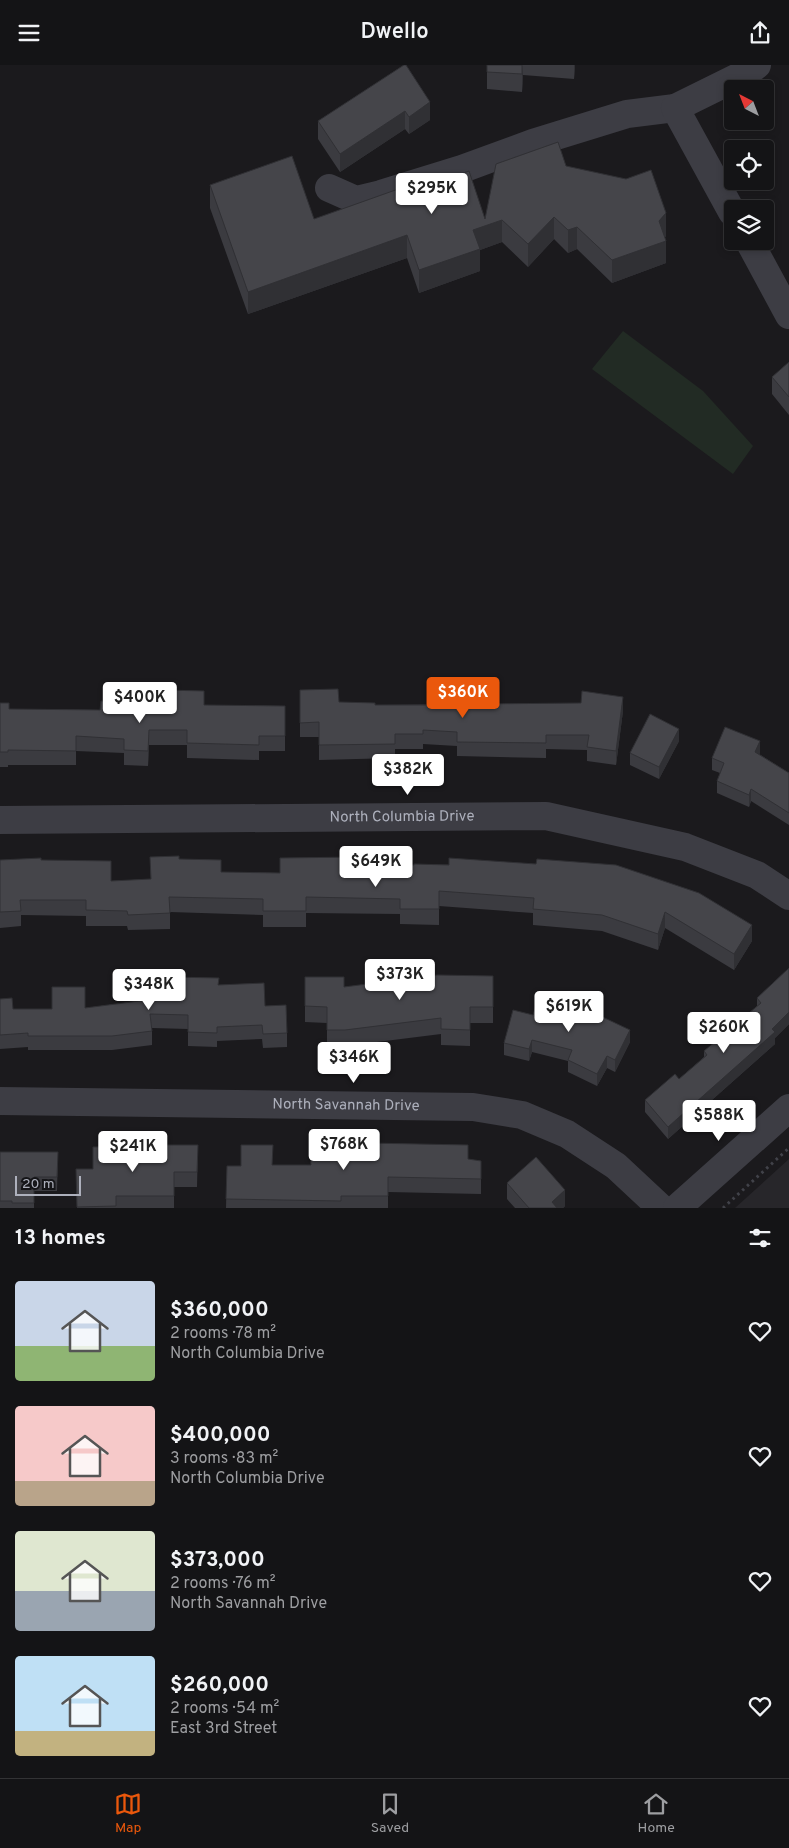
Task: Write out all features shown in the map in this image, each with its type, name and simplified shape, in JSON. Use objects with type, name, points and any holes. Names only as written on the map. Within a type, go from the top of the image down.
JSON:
[{"type":"street","points":[[329,187],[356,200],[381,195],[462,169],[533,143],[627,114],[675,108],[748,72],[757,65]]},
{"type":"street","points":[[675,108],[725,200]]},
{"type":"street","points":[[754,250],[789,315]]},
{"type":"street","name":"North Columbia Drive","points":[[0,820],[546,816],[685,847],[757,875],[789,896]]},
{"type":"street","name":"North Savannah Drive","points":[[0,1101],[473,1107],[522,1115],[567,1134],[616,1166],[661,1208]]},
{"type":"street","points":[[677,1208],[789,1108]]},
{"type":"path","points":[[722,1208],[789,1148]]},
{"type":"shaded area","points":[[623,331],[703,391],[753,446],[733,474],[592,369]]},
{"type":"shaded area","points":[[789,1159],[789,1208],[735,1208]]},
{"type":"building","points":[[406,65],[430,102],[409,117],[405,111],[340,154],[318,121]]},
{"type":"building","points":[[487,65],[522,65],[522,74],[487,72]]},
{"type":"building","points":[[558,142],[566,166],[626,179],[651,170],[666,213],[659,221],[666,241],[612,260],[577,227],[568,230],[554,217],[528,244],[502,220],[473,230],[480,249],[419,270],[407,235],[248,292],[210,185],[292,156],[314,219],[432,177],[435,183],[469,171],[485,219],[496,164]]},
{"type":"building","points":[[789,362],[789,397],[772,377]]},
{"type":"building","points":[[441,687],[477,688],[476,704],[581,703],[582,691],[623,697],[616,751],[587,747],[589,735],[546,735],[546,743],[457,742],[457,732],[423,730],[423,734],[395,734],[395,744],[319,745],[319,722],[300,723],[300,690],[338,689],[339,702],[375,703],[375,705],[440,705]]},
{"type":"building","points":[[165,690],[204,691],[204,705],[285,706],[285,736],[259,736],[259,745],[187,743],[187,730],[149,730],[148,751],[124,750],[124,739],[76,736],[76,751],[8,750],[8,752],[0,752],[0,703],[9,703],[9,709],[100,710],[101,701],[165,705]]},
{"type":"building","points":[[650,714],[679,729],[659,767],[630,753]]},
{"type":"building","points":[[725,727],[760,741],[755,752],[789,773],[789,813],[751,789],[749,795],[717,781],[724,763],[712,758]]},
{"type":"building","points":[[179,856],[179,859],[221,860],[221,872],[280,873],[280,858],[357,857],[357,865],[449,865],[449,858],[536,864],[537,859],[616,865],[699,893],[752,925],[734,954],[665,912],[658,934],[602,915],[533,909],[534,898],[439,891],[439,909],[400,909],[400,899],[306,897],[306,911],[263,911],[263,899],[169,897],[170,913],[128,915],[127,911],[86,910],[86,900],[20,900],[21,911],[0,912],[0,860],[41,858],[41,860],[111,861],[111,881],[151,879],[150,857]]},
{"type":"building","points":[[789,968],[789,1012],[772,1029],[775,1032],[668,1127],[645,1100],[675,1074],[679,1079],[707,1055],[704,1051],[761,1003],[757,998]]},
{"type":"building","points":[[437,975],[493,976],[493,1007],[470,1007],[470,1030],[441,1029],[441,1018],[345,1030],[327,1030],[327,1007],[305,1006],[305,977],[344,977],[344,987]]},
{"type":"building","points":[[170,977],[219,978],[218,985],[264,983],[265,1006],[286,1005],[287,1033],[263,1034],[262,1025],[217,1027],[217,1033],[188,1032],[188,1015],[150,1014],[152,1031],[112,1036],[28,1036],[28,1033],[0,1035],[0,999],[12,998],[13,1009],[52,1009],[52,987],[85,987],[85,1008],[170,997]]},
{"type":"building","points":[[538,998],[592,1012],[630,1030],[615,1060],[607,1056],[597,1074],[568,1060],[572,1050],[532,1040],[529,1049],[504,1043],[513,1010],[533,1015]]},
{"type":"building","points":[[310,1144],[468,1145],[468,1159],[481,1161],[481,1179],[388,1177],[388,1196],[341,1196],[341,1201],[226,1199],[227,1166],[241,1166],[241,1145],[273,1145],[272,1165],[311,1165]]},
{"type":"building","points":[[198,1145],[197,1172],[174,1172],[174,1196],[116,1196],[116,1206],[77,1207],[76,1169],[93,1169],[93,1147]]},
{"type":"building","points":[[0,1152],[58,1152],[57,1177],[34,1177],[34,1203],[0,1201]]},
{"type":"building","points":[[536,1157],[565,1190],[552,1202],[557,1208],[529,1208],[507,1183]]}]
